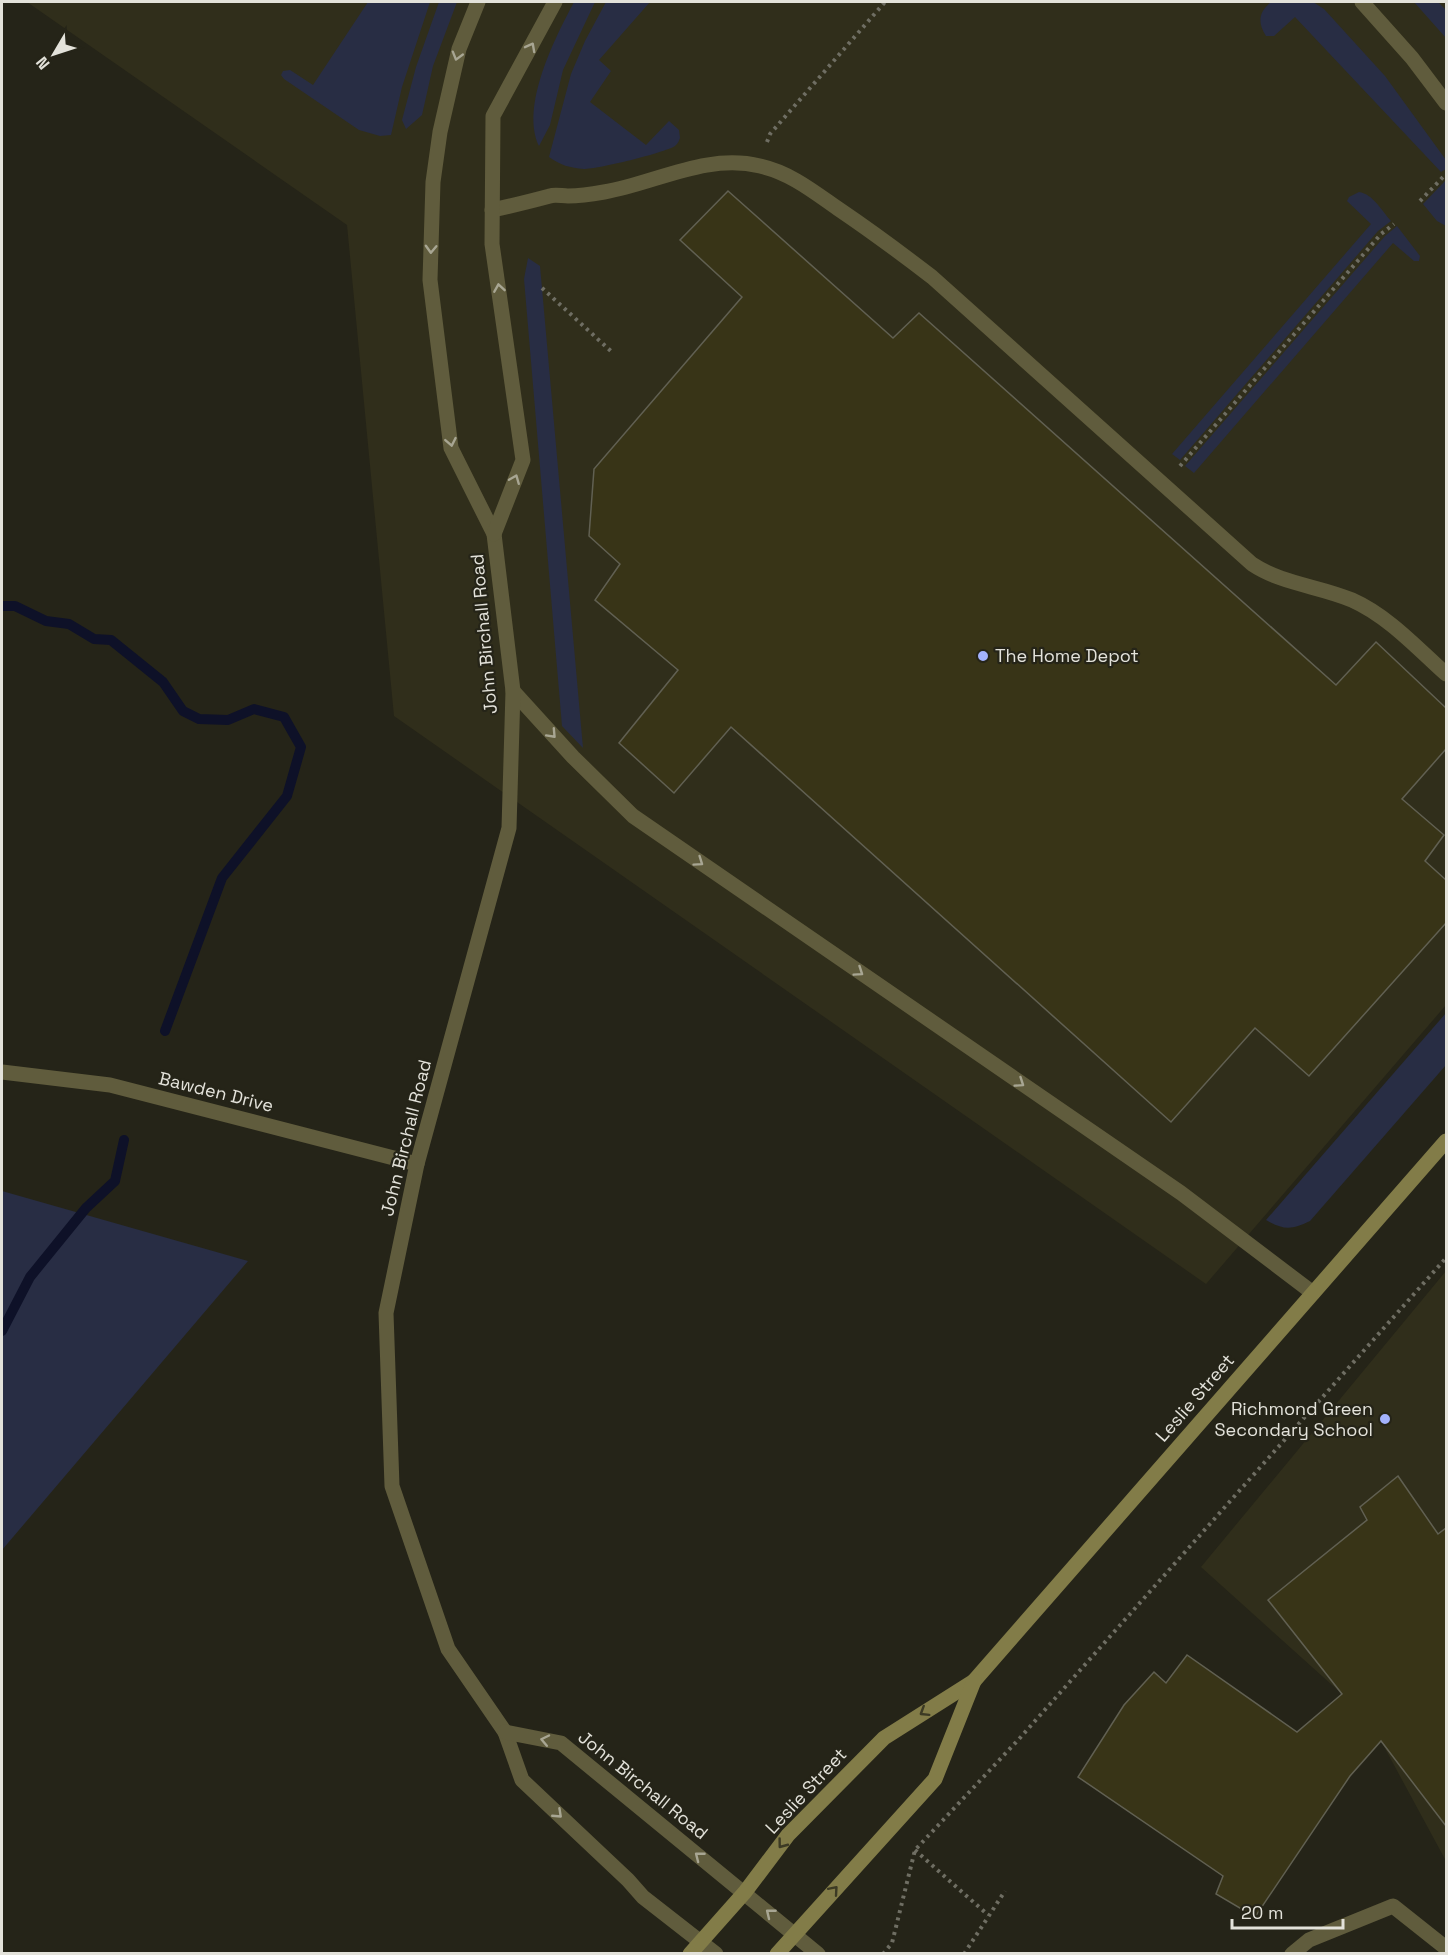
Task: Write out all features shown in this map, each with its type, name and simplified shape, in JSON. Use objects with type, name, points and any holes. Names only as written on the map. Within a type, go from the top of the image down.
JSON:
[{"type":"main road","name":"Leslie Street","points":[[695,1948],[745,1893],[788,1835],[884,1738],[974,1681],[1446,1142]]},
{"type":"main road","name":"Leslie Street","points":[[777,1953],[935,1779],[974,1681]]},
{"type":"street","name":"John Birchall Road","points":[[478,2],[459,49],[440,132],[433,182],[430,280],[451,448],[494,534],[513,691],[509,828],[417,1164],[386,1313],[392,1486],[448,1649],[505,1732],[522,1780],[628,1880],[695,1948],[716,1953]]},
{"type":"street","name":"John Birchall Road","points":[[494,534],[523,460],[492,244],[493,116],[555,2]]},
{"type":"street","points":[[1362,2],[1412,58],[1446,103]]},
{"type":"street","points":[[492,210],[540,200],[551,195],[570,196],[633,186],[703,165],[740,162],[790,176],[886,241],[932,278],[1252,564],[1277,578],[1330,592],[1353,601],[1395,628],[1446,674]]},
{"type":"street","points":[[513,691],[573,757],[633,816],[1181,1193],[1313,1293]]},
{"type":"street","name":"Bawden Drive","points":[[2,1072],[110,1085],[417,1164]]},
{"type":"street","name":"John Birchall Road","points":[[505,1732],[561,1743],[818,1953]]},
{"type":"street","points":[[1292,1953],[1308,1940],[1393,1906],[1446,1948]]},
{"type":"path","points":[[760,166],[770,134],[885,2]]},
{"type":"path","points":[[1420,201],[1446,174]]},
{"type":"path","points":[[1164,485],[1381,234],[1394,224]]},
{"type":"path","points":[[542,288],[614,353]]},
{"type":"path","points":[[883,1953],[888,1951],[892,1943],[915,1850],[1027,1730],[1446,1258]]},
{"type":"path","points":[[915,1850],[988,1915]]},
{"type":"path","points":[[964,1953],[1005,1891]]},
{"type":"shaded area","points":[[27,2],[1446,2],[1446,1005],[1206,1284],[394,716],[347,225]]},
{"type":"shaded area","points":[[368,2],[430,2],[402,87],[391,135],[380,136],[359,130],[281,75],[283,71],[290,70],[313,85]]},
{"type":"shaded area","points":[[439,2],[457,2],[433,66],[422,115],[406,129],[402,120],[416,67]]},
{"type":"shaded area","points":[[574,2],[595,2],[563,70],[550,125],[539,146],[534,130],[537,92],[542,72]]},
{"type":"shaded area","points":[[606,2],[650,2],[599,60],[611,71],[590,102],[646,145],[669,121],[679,130],[680,138],[675,146],[645,156],[616,164],[584,169],[574,168],[549,157],[571,74],[585,41]]},
{"type":"shaded area","points":[[1271,2],[1313,2],[1324,9],[1385,76],[1446,160],[1446,169],[1441,172],[1295,17],[1274,36],[1266,36],[1260,22],[1262,13]]},
{"type":"shaded area","points":[[1414,2],[1438,2],[1446,10],[1446,38]]},
{"type":"shaded area","points":[[1446,180],[1446,226],[1437,221],[1423,204]]},
{"type":"shaded area","points":[[1359,192],[1373,199],[1391,221],[1378,231],[1180,460],[1172,454],[1371,224],[1347,201],[1349,197]]},
{"type":"shaded area","points":[[1397,226],[1420,256],[1419,261],[1414,261],[1393,243],[1194,473],[1185,466],[1385,236]]},
{"type":"shaded area","points":[[528,258],[540,266],[583,748],[562,726],[524,279]]},
{"type":"shaded area","points":[[1446,1013],[1446,1065],[1310,1221],[1288,1228],[1266,1220]]},
{"type":"shaded area","points":[[2,1191],[248,1261],[2,1550]]},
{"type":"shaded area","name":"Richmond Green Secondary School","points":[[1446,1271],[1446,1861],[1381,1741],[1342,1694],[1201,1567]]},
{"type":"building","name":"The Home Depot","points":[[728,191],[893,338],[919,313],[1336,685],[1376,642],[1446,708],[1446,749],[1402,799],[1444,835],[1425,861],[1446,880],[1446,923],[1309,1076],[1255,1028],[1171,1122],[731,727],[674,793],[619,743],[678,670],[595,600],[620,564],[589,536],[594,469],[742,297],[680,240]]},
{"type":"building","points":[[1398,1476],[1438,1534],[1446,1528],[1446,1826],[1381,1741],[1350,1776],[1255,1917],[1216,1894],[1223,1876],[1078,1777],[1124,1705],[1154,1672],[1166,1683],[1187,1655],[1297,1732],[1342,1694],[1268,1600],[1367,1520],[1360,1507]]},
{"type":"waterway","points":[[2,606],[15,606],[46,621],[69,624],[94,639],[111,640],[163,682],[183,711],[199,719],[228,720],[254,709],[284,717],[301,747],[287,796],[222,878],[165,1031]]},
{"type":"waterway","points":[[2,1331],[30,1277],[86,1208],[115,1181],[124,1140]]},
{"type":"place","name":"The Home Depot","points":[[983,656]]},
{"type":"place","name":"Richmond Green Secondary School","points":[[1385,1419]]}]
